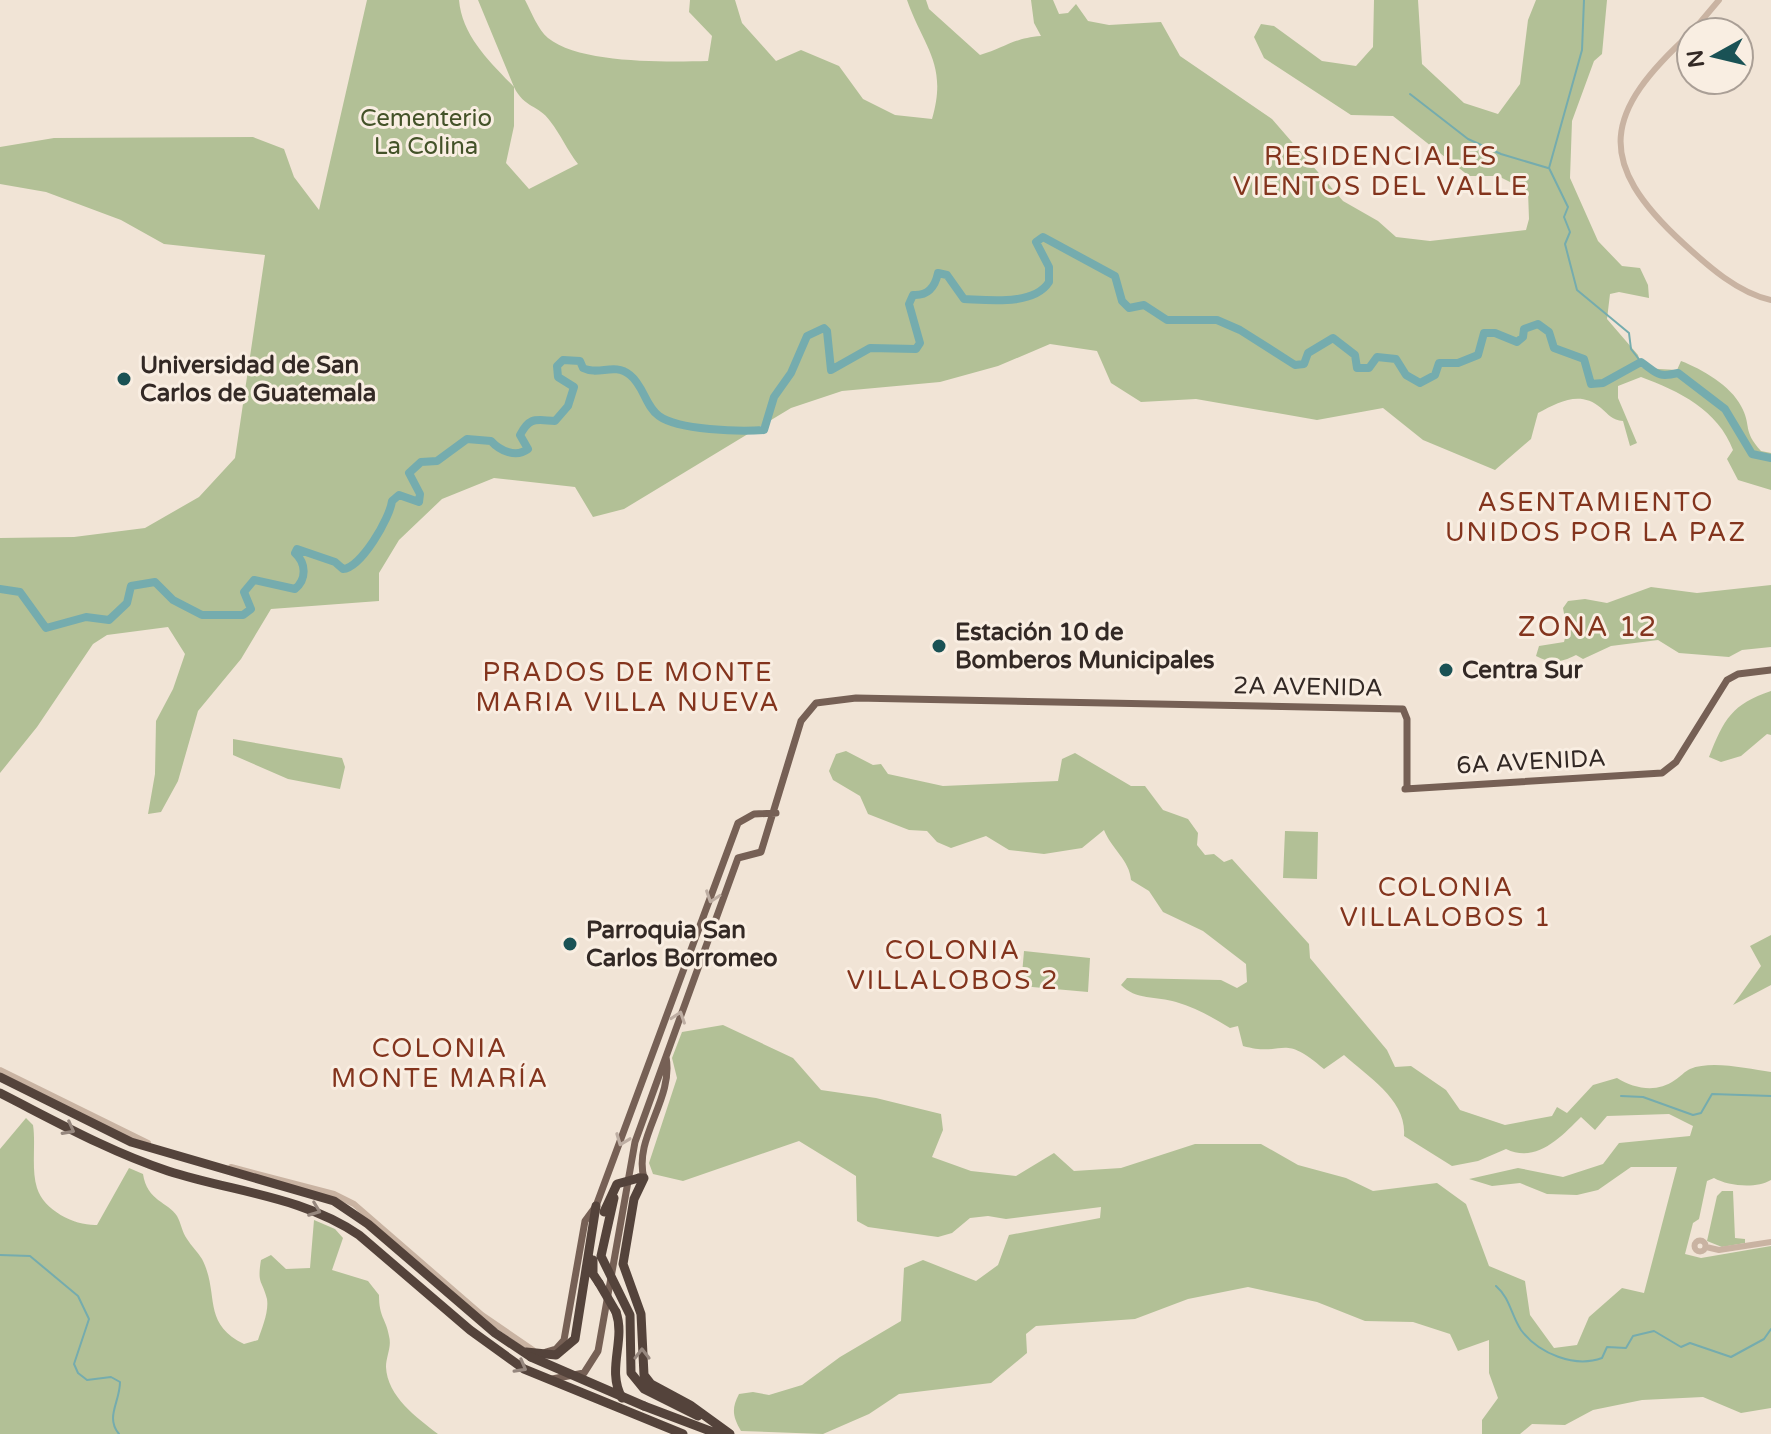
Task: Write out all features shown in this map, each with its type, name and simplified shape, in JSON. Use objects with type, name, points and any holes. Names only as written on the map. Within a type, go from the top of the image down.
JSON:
[{"type":"highway","points":[[0,1077],[106,1130],[159,1152],[316,1194],[368,1224],[479,1320],[534,1353],[644,1406],[718,1434]]},
{"type":"highway","points":[[0,1093],[129,1157],[171,1172],[305,1206],[335,1219],[359,1235],[503,1356],[546,1379],[683,1434]]},
{"type":"highway","points":[[83,1113],[106,1130]]},
{"type":"highway","points":[[534,1353],[559,1354],[575,1339],[600,1209],[618,1183],[641,1181]]},
{"type":"highway","points":[[641,1181],[622,1187],[614,1198],[601,1251],[603,1263],[631,1321],[628,1360],[631,1373],[644,1389],[727,1434]]},
{"type":"highway","points":[[641,1181],[634,1199],[623,1264],[641,1314],[644,1375],[651,1384],[690,1405],[727,1434]]},
{"type":"highway","points":[[365,1212],[368,1224]]},
{"type":"highway","points":[[591,1245],[593,1274],[616,1312],[619,1327],[616,1386],[632,1413]]},
{"type":"highway","points":[[575,1284],[586,1275]]},
{"type":"highway","points":[[616,1386],[625,1384],[631,1373]]},
{"type":"main road","name":"6A AVENIDA","points":[[1405,789],[1662,773],[1676,762],[1727,680],[1738,674],[1771,670]]},
{"type":"main road","name":"2A AVENIDA","points":[[776,813],[804,714],[816,703],[834,698],[1401,710],[1407,719],[1405,789]]},
{"type":"main road","points":[[534,1353],[556,1349],[564,1340],[585,1221],[600,1209],[738,823],[754,814],[776,813],[761,852],[738,858],[633,1151],[602,1339],[591,1366],[580,1374],[546,1379]]},
{"type":"main road","points":[[641,1181],[642,1159],[669,1075],[666,1055]]},
{"type":"street","points":[[1706,16],[1719,0]]},
{"type":"street","points":[[1675,48],[1653,68],[1632,99],[1622,132],[1624,167],[1643,201],[1687,247],[1727,279],[1771,300]]},
{"type":"street","points":[[0,1070],[156,1146],[327,1192],[365,1212],[482,1315],[534,1353]]},
{"type":"street","points":[[1706,1247],[1715,1251],[1771,1242]]},
{"type":"green space","name":"Cementerio La Colina","points":[[367,0],[459,0],[471,37],[514,87],[478,0],[525,0],[544,35],[581,53],[625,60],[708,61],[712,36],[689,12],[690,0],[735,0],[742,23],[776,61],[801,50],[839,66],[863,99],[895,115],[932,119],[936,100],[936,70],[907,0],[926,0],[929,9],[980,55],[1016,41],[1041,36],[1034,23],[1031,0],[1053,0],[1059,14],[1068,13],[1076,4],[1088,21],[1109,25],[1161,22],[1180,56],[1272,119],[1343,201],[1378,221],[1396,237],[1430,241],[1526,230],[1529,219],[1528,191],[1498,176],[1469,176],[1393,116],[1351,115],[1264,58],[1254,37],[1261,24],[1274,26],[1322,61],[1356,66],[1373,47],[1374,0],[1418,0],[1422,64],[1464,103],[1498,114],[1520,84],[1528,20],[1536,0],[1607,0],[1602,54],[1594,61],[1572,121],[1570,178],[1598,241],[1622,266],[1640,268],[1648,285],[1649,298],[1619,292],[1610,294],[1607,319],[1638,355],[1642,368],[1677,370],[1681,361],[1707,373],[1730,392],[1744,413],[1755,444],[1761,451],[1771,453],[1771,490],[1738,480],[1727,459],[1733,450],[1718,424],[1707,413],[1683,396],[1641,377],[1618,386],[1618,398],[1637,443],[1630,446],[1623,421],[1613,418],[1593,403],[1570,400],[1538,413],[1531,439],[1495,470],[1423,440],[1383,408],[1317,420],[1196,399],[1141,402],[1111,383],[1097,351],[1050,344],[998,366],[940,382],[842,391],[791,408],[624,509],[593,517],[575,487],[494,478],[442,499],[399,540],[379,573],[379,601],[271,609],[241,659],[198,711],[178,781],[161,812],[148,814],[155,774],[156,721],[173,689],[185,654],[168,627],[107,635],[93,644],[37,727],[0,773],[0,538],[74,537],[145,528],[199,497],[235,458],[265,255],[164,244],[121,220],[46,192],[0,184],[0,147],[54,138],[253,137],[284,149],[294,177],[319,210]],"holes":[[[514,87],[518,94],[546,116],[578,164],[529,189],[506,163],[514,126]]]},
{"type":"green space","points":[[1771,585],[1771,647],[1742,650],[1729,657],[1679,653],[1658,640],[1611,646],[1583,659],[1576,655],[1551,661],[1536,656],[1539,646],[1564,642],[1567,630],[1563,608],[1568,601],[1585,599],[1607,603],[1651,587],[1697,593]]},
{"type":"green space","points":[[1771,691],[1771,735],[1767,734],[1741,756],[1721,762],[1709,757],[1731,715],[1747,701]]},
{"type":"green space","points":[[233,739],[342,758],[345,767],[340,789],[288,779],[233,755]]},
{"type":"green space","points":[[846,751],[873,765],[881,764],[888,774],[943,786],[1058,781],[1062,759],[1075,753],[1131,786],[1145,786],[1163,810],[1188,819],[1198,833],[1197,845],[1205,855],[1214,854],[1224,862],[1232,859],[1309,944],[1310,958],[1387,1050],[1395,1067],[1411,1066],[1446,1090],[1460,1110],[1505,1125],[1552,1116],[1557,1107],[1567,1113],[1593,1085],[1617,1078],[1631,1085],[1653,1088],[1668,1084],[1699,1066],[1730,1066],[1771,1072],[1771,1180],[1750,1185],[1734,1185],[1714,1178],[1707,1181],[1699,1219],[1693,1223],[1685,1254],[1701,1258],[1771,1246],[1771,1408],[1741,1413],[1703,1397],[1642,1400],[1593,1410],[1565,1425],[1532,1424],[1520,1434],[1482,1434],[1482,1420],[1498,1398],[1489,1373],[1489,1340],[1458,1351],[1450,1334],[1413,1322],[1365,1321],[1317,1302],[1248,1287],[1188,1299],[1135,1319],[1036,1326],[1026,1334],[1027,1353],[991,1383],[899,1394],[869,1414],[823,1434],[741,1431],[734,1413],[739,1394],[753,1392],[769,1395],[802,1385],[840,1357],[901,1321],[904,1268],[923,1260],[976,1281],[998,1265],[1009,1235],[1100,1218],[1101,1207],[1006,1219],[988,1216],[970,1218],[952,1233],[938,1237],[868,1227],[857,1221],[856,1176],[799,1141],[683,1181],[653,1174],[649,1163],[677,1078],[672,1058],[682,1032],[723,1025],[793,1058],[821,1090],[876,1098],[941,1114],[943,1130],[932,1157],[971,1171],[1016,1176],[1054,1153],[1074,1171],[1121,1168],[1195,1144],[1261,1144],[1298,1165],[1346,1178],[1373,1191],[1437,1183],[1466,1204],[1489,1266],[1525,1281],[1530,1315],[1554,1348],[1577,1345],[1589,1317],[1622,1288],[1644,1293],[1677,1167],[1631,1167],[1598,1190],[1577,1195],[1547,1194],[1520,1183],[1492,1186],[1469,1179],[1518,1168],[1563,1177],[1603,1164],[1619,1143],[1690,1136],[1693,1126],[1669,1114],[1607,1116],[1595,1130],[1581,1117],[1556,1140],[1538,1151],[1517,1153],[1506,1149],[1478,1161],[1452,1166],[1404,1136],[1403,1123],[1393,1100],[1344,1055],[1324,1069],[1290,1048],[1257,1049],[1243,1046],[1238,1026],[1230,1028],[1190,1007],[1133,993],[1121,985],[1127,978],[1221,980],[1237,988],[1247,982],[1246,964],[1203,931],[1163,912],[1149,891],[1131,880],[1127,867],[1104,830],[1082,848],[1044,854],[1009,850],[986,836],[951,848],[937,842],[927,831],[909,830],[868,814],[860,796],[833,780],[829,771],[836,754]]},
{"type":"green space","points":[[1285,831],[1318,832],[1317,879],[1283,878]]},
{"type":"green space","points":[[1771,935],[1771,985],[1733,1005],[1761,966],[1750,946]]},
{"type":"green space","points":[[1024,951],[1090,958],[1088,992],[1021,986]]},
{"type":"green space","points":[[26,1118],[33,1125],[37,1188],[46,1204],[62,1216],[97,1225],[129,1168],[143,1174],[149,1190],[177,1216],[185,1236],[202,1259],[222,1327],[244,1344],[258,1340],[266,1315],[267,1299],[260,1278],[261,1260],[271,1255],[286,1269],[310,1268],[314,1220],[335,1229],[343,1238],[332,1270],[368,1281],[379,1295],[390,1340],[386,1367],[388,1378],[404,1405],[438,1434],[0,1434],[0,1149]]},
{"type":"green space","points":[[1722,1191],[1733,1191],[1735,1238],[1745,1239],[1745,1243],[1722,1247],[1707,1241],[1717,1196]]},
{"type":"waterway","points":[[1584,0],[1582,50],[1549,168],[1568,207],[1564,217],[1570,232],[1565,244],[1577,290],[1629,333],[1631,349],[1641,362]]},
{"type":"waterway","points":[[1410,94],[1468,139],[1501,154],[1548,168]]},
{"type":"waterway","points":[[0,589],[20,592],[46,628],[86,617],[109,620],[127,603],[131,586],[155,582],[173,600],[202,615],[243,615],[251,609],[244,592],[254,580],[295,589],[299,585],[304,571],[295,553],[297,549],[335,562],[343,569],[358,560],[380,530],[392,501],[399,495],[419,502],[420,494],[409,473],[421,462],[437,461],[467,439],[491,441],[513,453],[528,449],[520,435],[527,425],[534,420],[555,421],[568,406],[574,387],[558,377],[557,366],[563,360],[580,361],[583,368],[589,370],[624,371],[635,380],[654,412],[668,421],[710,429],[764,430],[774,397],[791,373],[807,336],[824,328],[827,331],[831,370],[870,348],[916,349],[920,343],[909,304],[913,295],[930,290],[938,273],[947,275],[964,299],[1010,300],[1033,295],[1049,282],[1049,267],[1036,242],[1043,237],[1115,276],[1122,301],[1129,308],[1144,305],[1167,320],[1217,320],[1240,330],[1295,365],[1304,364],[1308,353],[1333,338],[1355,355],[1357,368],[1369,368],[1377,357],[1396,359],[1406,375],[1420,383],[1435,375],[1439,363],[1458,363],[1478,355],[1484,333],[1495,333],[1517,342],[1523,337],[1524,329],[1538,324],[1549,332],[1554,348],[1584,359],[1591,384],[1603,383],[1641,362],[1661,375],[1678,373],[1725,409],[1752,454],[1771,458]]},
{"type":"waterway","points":[[1621,1096],[1643,1097],[1693,1115],[1701,1113],[1712,1094],[1771,1096]]},
{"type":"waterway","points":[[0,1255],[30,1256],[78,1296],[89,1319],[74,1364],[78,1373],[87,1380],[111,1377],[120,1382],[113,1415],[119,1434]]},
{"type":"waterway","points":[[1496,1286],[1529,1339],[1547,1352],[1569,1360],[1602,1358],[1607,1347],[1626,1348],[1633,1336],[1654,1331],[1681,1347],[1690,1343],[1731,1357],[1764,1339],[1771,1329]]},
{"type":"place","name":"Universidad de San Carlos de Guatemala","points":[[124,379]]},
{"type":"place","name":"Estación 10 de Bomberos Municipales","points":[[939,646]]},
{"type":"place","name":"Centra Sur","points":[[1446,670]]},
{"type":"place","name":"Parroquia San Carlos Borromeo","points":[[570,944]]},
{"type":"district","name":"RESIDENCIALES VIENTOS DEL VALLE","points":[[1381,171]]},
{"type":"district","name":"ASENTAMIENTO UNIDOS POR LA PAZ","points":[[1596,517]]},
{"type":"district","name":"ZONA 12","points":[[1588,627]]},
{"type":"district","name":"PRADOS DE MONTE MARIA VILLA NUEVA","points":[[628,687]]},
{"type":"district","name":"COLONIA VILLALOBOS 1","points":[[1446,902]]},
{"type":"district","name":"COLONIA VILLALOBOS 2","points":[[953,965]]},
{"type":"district","name":"COLONIA MONTE MARÍA","points":[[440,1063]]}]
